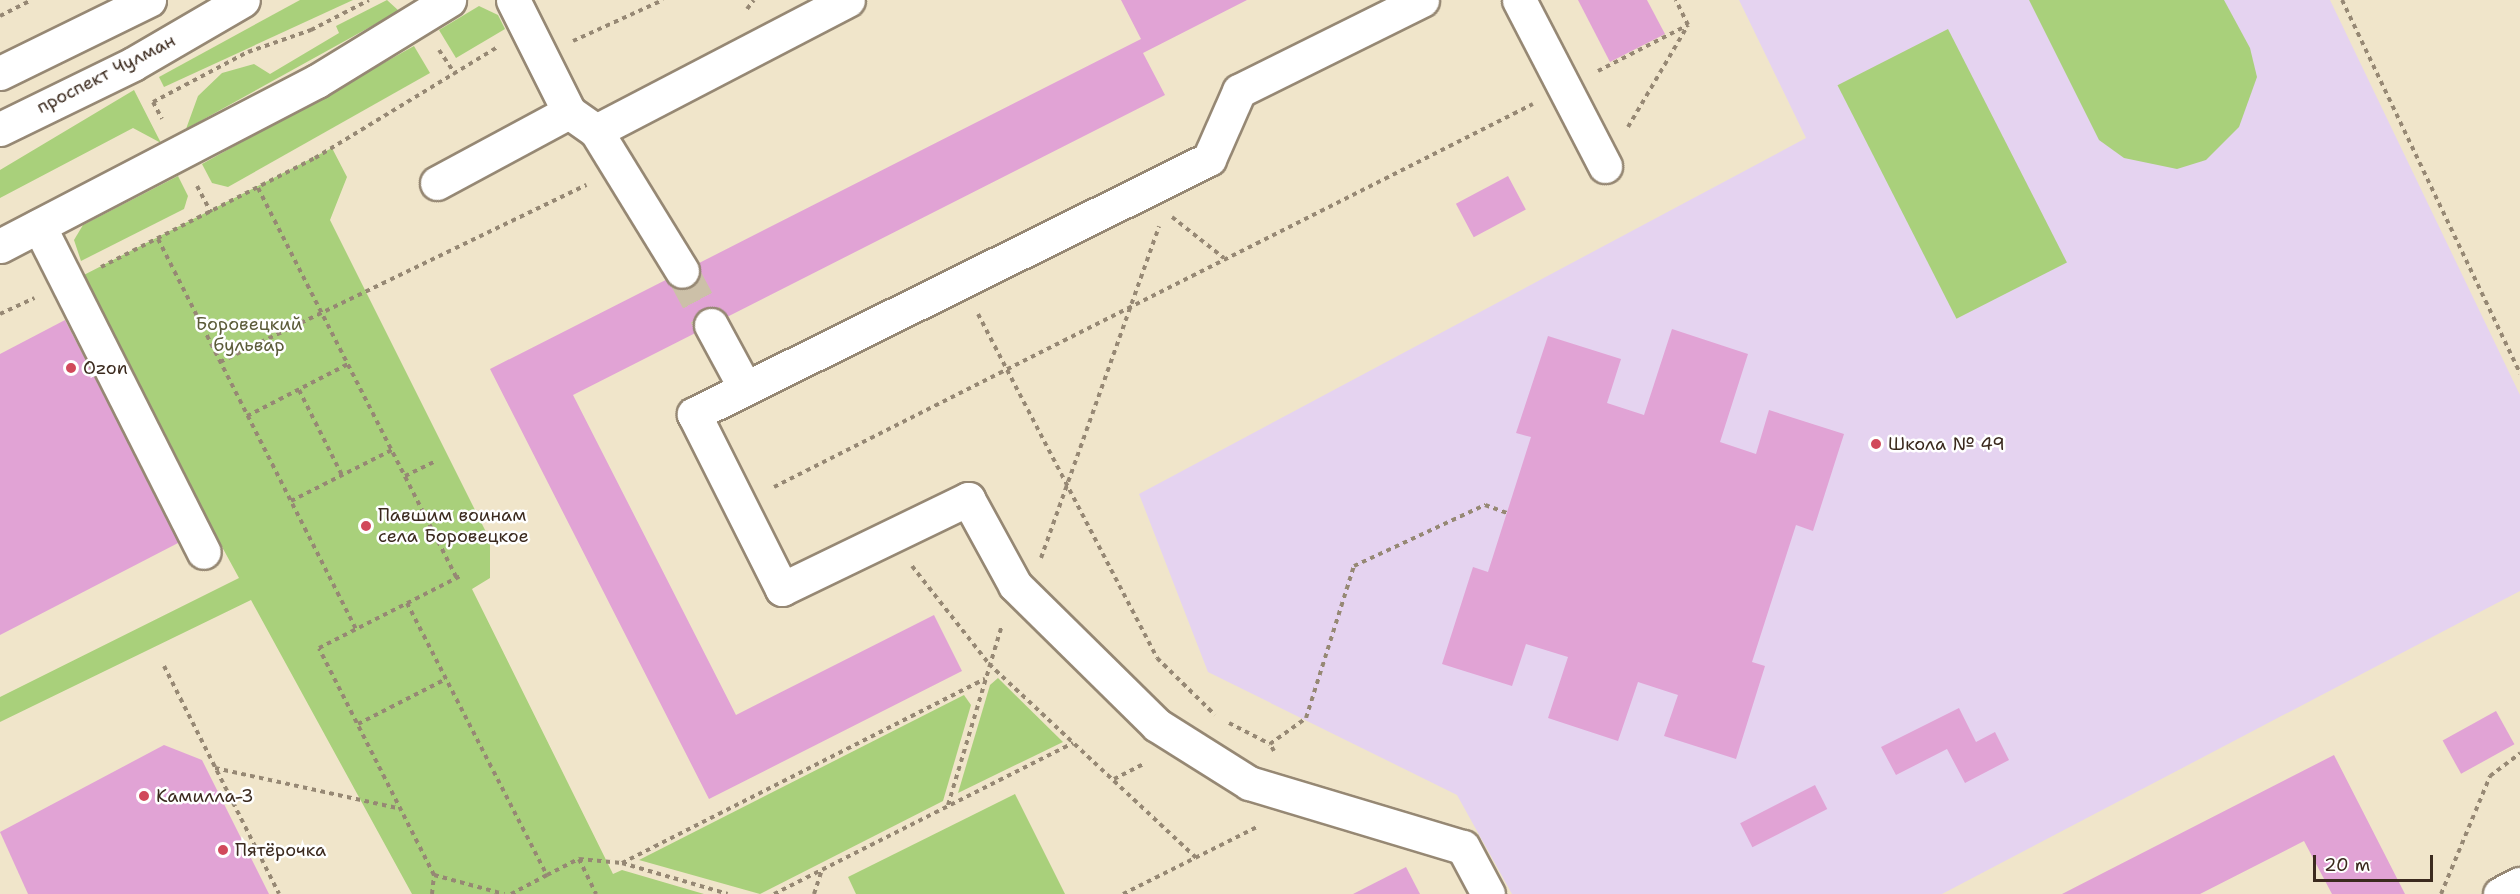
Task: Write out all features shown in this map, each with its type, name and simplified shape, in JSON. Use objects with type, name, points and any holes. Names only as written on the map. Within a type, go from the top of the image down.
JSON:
[{"type":"street","points":[[0,73],[148,0]]},
{"type":"street","name":"проспект Чулман","points":[[0,129],[133,64],[243,0]]},
{"type":"street","points":[[0,246],[317,81],[449,0]]},
{"type":"street","points":[[596,131],[848,0]]},
{"type":"street","points":[[1422,0],[1239,91],[1209,159],[1159,199],[960,282],[694,414],[782,589],[968,499],[1015,585],[1157,725],[1249,783],[1463,847],[1488,894]]},
{"type":"street","points":[[1519,0],[1563,89],[1605,166]]},
{"type":"street","points":[[521,13],[569,112],[596,131],[615,171],[682,272]]},
{"type":"street","points":[[437,183],[569,112]]},
{"type":"street","points":[[39,226],[204,552]]},
{"type":"street","points":[[711,325],[745,388]]},
{"type":"street","points":[[2500,894],[2520,884]]},
{"type":"path","points":[[0,16],[32,0]]},
{"type":"path","points":[[153,102],[248,52],[311,30],[369,0]]},
{"type":"path","points":[[68,283],[258,188],[455,74],[521,13],[565,44],[663,0]]},
{"type":"path","points":[[1676,0],[1688,24]]},
{"type":"path","points":[[2342,0],[2520,374]]},
{"type":"path","points":[[740,505],[1688,24]]},
{"type":"path","points":[[1605,166],[1688,24]]},
{"type":"path","points":[[437,46],[455,74]]},
{"type":"path","points":[[148,94],[168,129]]},
{"type":"path","points":[[220,362],[320,311],[364,295],[615,171]]},
{"type":"path","points":[[193,178],[211,212]]},
{"type":"path","points":[[258,188],[425,515],[459,576],[319,648],[434,875],[432,894]]},
{"type":"path","points":[[948,805],[989,664],[1015,585],[1048,550],[1132,305],[1159,199],[1224,258]]},
{"type":"path","points":[[158,239],[356,629]]},
{"type":"path","points":[[960,282],[1157,658],[1218,717],[1270,744],[1303,799],[1196,858],[1123,894]]},
{"type":"path","points":[[248,416],[348,364]]},
{"type":"path","points":[[299,390],[342,475]]},
{"type":"path","points":[[291,501],[392,450]]},
{"type":"path","points":[[405,476],[434,462]]},
{"type":"path","points":[[1270,744],[1306,718],[1354,566],[1485,505],[1507,513]]},
{"type":"path","points":[[890,537],[989,664],[1196,858]]},
{"type":"path","points":[[407,603],[547,875]]},
{"type":"path","points":[[164,666],[279,894]]},
{"type":"path","points":[[358,724],[447,679]]},
{"type":"path","points":[[622,863],[986,679]]},
{"type":"path","points":[[774,894],[1073,743]]},
{"type":"path","points":[[2441,894],[2490,776],[2520,753]]},
{"type":"path","points":[[215,768],[402,809]]},
{"type":"path","points":[[579,860],[596,894]]},
{"type":"path","points":[[511,894],[579,860],[622,863],[728,894]]},
{"type":"path","points":[[814,894],[822,869]]},
{"type":"path","points":[[434,875],[504,894]]},
{"type":"shaded area","name":"Школа № 49","points":[[1739,0],[2330,0],[2520,395],[2520,591],[1942,894],[1512,894],[1457,795],[1208,672],[1139,494],[1806,138]]},
{"type":"green space","points":[[300,0],[353,0],[164,87],[159,77]]},
{"type":"green space","points":[[387,0],[399,11],[186,129],[198,96],[222,73],[254,64],[270,74],[339,33],[336,26]]},
{"type":"green space","points":[[2029,0],[2224,0],[2250,48],[2257,77],[2239,127],[2206,160],[2177,169],[2124,158],[2099,140]]},
{"type":"green space","points":[[479,6],[498,15],[505,29],[456,58],[439,30]]},
{"type":"green space","points":[[1948,29],[2067,262],[1956,319],[1838,85]]},
{"type":"green space","points":[[414,46],[430,73],[228,187],[212,183],[202,164]]},
{"type":"green space","points":[[134,90],[161,143],[133,128],[0,198],[0,170]]},
{"type":"green space","name":"Боровецкий бульвар","points":[[332,148],[347,177],[330,220],[490,540],[490,578],[472,589],[613,874],[622,870],[704,894],[412,894],[251,600],[0,722],[0,697],[239,578],[76,279]]},
{"type":"green space","points":[[178,176],[188,196],[184,209],[81,261],[74,240],[83,225]]},
{"type":"green space","points":[[998,678],[1063,742],[958,793],[990,685]]},
{"type":"green space","points":[[964,695],[971,705],[943,801],[760,894],[639,860]]},
{"type":"green space","points":[[1015,794],[1065,894],[856,894],[848,877]]},
{"type":"building","points":[[1121,0],[1247,0],[1143,53],[1165,95],[573,395],[736,715],[934,615],[962,671],[709,799],[490,369],[1141,39]]},
{"type":"building","points":[[1578,0],[1647,0],[1665,34],[1610,62]]},
{"type":"building","points":[[1508,176],[1526,210],[1474,237],[1456,204]]},
{"type":"building","points":[[65,320],[180,542],[0,635],[0,354]]},
{"type":"building","points":[[1672,329],[1748,354],[1720,442],[1756,454],[1769,410],[1844,434],[1813,531],[1796,525],[1752,662],[1765,666],[1736,759],[1664,736],[1678,695],[1638,682],[1618,741],[1548,718],[1568,657],[1526,644],[1512,686],[1442,664],[1473,567],[1488,572],[1531,437],[1516,433],[1548,336],[1621,359],[1607,403],[1644,415]]},
{"type":"building","points":[[1959,708],[1976,742],[1995,732],[2009,760],[1965,783],[1947,749],[1896,775],[1881,747]]},
{"type":"building","points":[[2496,711],[2514,744],[2461,774],[2443,741]]},
{"type":"building","name":"Камилла-3","points":[[164,745],[202,760],[269,894],[28,894],[0,832]]},
{"type":"building","points":[[2334,755],[2405,894],[2332,894],[2304,841],[2200,894],[2062,894]]},
{"type":"building","points":[[1815,785],[1827,809],[1752,847],[1740,823]]},
{"type":"building","points":[[1406,867],[1420,894],[1353,894]]},
{"type":"tunnel","points":[[682,271],[711,325]]},
{"type":"place","name":"Ozon","points":[[71,368]]},
{"type":"place","name":"Школа № 49","points":[[1876,444]]},
{"type":"place","name":"Павшим воинам села Боровецкое","points":[[366,526]]},
{"type":"place","name":"Камилла-3","points":[[144,796]]},
{"type":"place","name":"Пятёрочка","points":[[223,850]]}]
